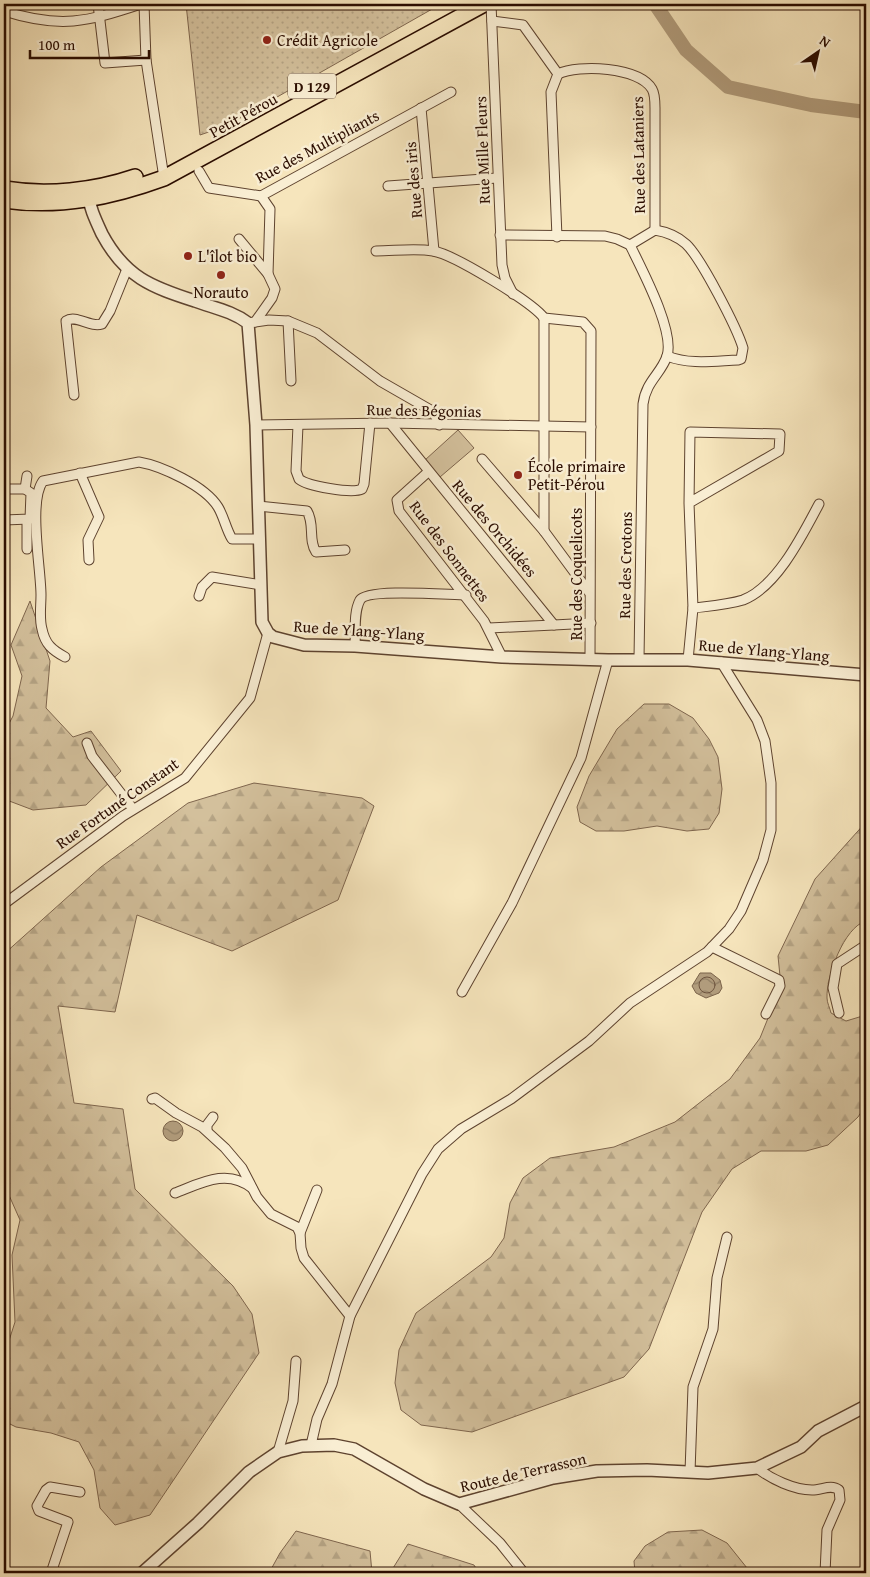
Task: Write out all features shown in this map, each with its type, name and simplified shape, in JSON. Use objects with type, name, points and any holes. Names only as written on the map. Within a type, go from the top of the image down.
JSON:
[{"type":"highway","name":"Petit Pérou","points":[[163,173],[462,4]]},
{"type":"highway","name":"Petit Pérou","points":[[4,200],[23,203],[55,203],[88,194],[125,180],[163,173],[484,4]]},
{"type":"highway","name":"Petit Pérou","points":[[4,189],[88,194]]},
{"type":"street","points":[[98,4],[105,63],[146,60]]},
{"type":"street","points":[[4,11],[55,23],[100,18],[143,4],[146,60],[163,173]]},
{"type":"street","name":"Rue Mille Fleurs","points":[[491,4],[500,235],[503,271],[513,294]]},
{"type":"street","points":[[492,21],[523,24],[558,74],[551,92],[557,236]]},
{"type":"street","name":"Rue des Lataniers","points":[[558,74],[581,70],[627,73],[641,79],[652,89],[655,108],[655,230]]},
{"type":"street","name":"Rue des Multipliants","points":[[199,171],[209,188],[262,196],[451,92]]},
{"type":"street","name":"Rue des iris","points":[[421,108],[434,251]]},
{"type":"street","points":[[388,186],[497,178]]},
{"type":"street","points":[[88,194],[93,216],[109,247],[127,268],[143,281],[161,290],[231,313],[251,323],[269,320],[288,321],[317,334],[380,381],[434,412],[439,424]]},
{"type":"street","points":[[262,196],[270,209],[268,274]]},
{"type":"street","points":[[500,235],[605,236],[618,238],[630,245],[658,308],[666,334],[667,356],[696,362],[738,360],[741,358],[743,348],[708,277],[690,249],[675,236],[655,230],[630,245]]},
{"type":"street","points":[[239,239],[274,283],[274,294],[251,323],[262,622],[268,633]]},
{"type":"street","points":[[376,251],[434,251],[452,258],[531,305],[544,318],[544,531]]},
{"type":"street","points":[[74,395],[66,321],[73,318],[91,324],[102,324],[110,311],[127,268]]},
{"type":"street","name":"Rue des Coquelicots","points":[[544,318],[583,322],[590,327],[590,660]]},
{"type":"street","points":[[288,321],[291,381]]},
{"type":"street","name":"Rue des Crotons","points":[[639,660],[643,404],[650,383],[667,356]]},
{"type":"street","points":[[298,424],[296,471],[299,479],[309,485],[358,491],[363,487],[370,423]]},
{"type":"street","name":"Rue des Bégonias","points":[[256,424],[390,423],[591,427]]},
{"type":"street","name":"Rue des Orchidées","points":[[390,423],[554,625]]},
{"type":"street","points":[[688,504],[779,451],[780,434],[690,432],[688,504],[693,608],[688,660]]},
{"type":"street","points":[[482,459],[544,531],[589,592]]},
{"type":"street","points":[[65,657],[52,650],[46,642],[40,618],[41,595],[36,549],[38,491],[44,482],[139,462],[157,466],[184,479],[214,502],[232,539],[260,539]]},
{"type":"street","name":"Rue des Sonnettes","points":[[428,472],[397,500],[399,511],[466,595],[489,628],[502,657]]},
{"type":"street","points":[[80,473],[99,517],[88,540],[89,560]]},
{"type":"street","points":[[25,489],[27,476]]},
{"type":"street","points":[[4,489],[25,489],[31,493],[31,518],[26,520],[4,520]]},
{"type":"street","points":[[693,608],[726,604],[745,599],[770,582],[801,537],[820,504]]},
{"type":"street","points":[[258,506],[307,511],[311,517],[312,547],[316,552],[345,550]]},
{"type":"street","points":[[26,520],[27,549]]},
{"type":"street","points":[[199,596],[202,587],[212,577],[261,585]]},
{"type":"street","points":[[355,646],[357,612],[359,603],[364,596],[379,593],[466,595]]},
{"type":"street","points":[[489,628],[591,623]]},
{"type":"street","name":"Rue de Ylang-Ylang","points":[[268,633],[283,641],[304,645],[355,646],[502,657],[590,660],[688,660],[866,675]]},
{"type":"street","name":"Rue Fortuné Constant","points":[[4,904],[133,809],[184,778],[246,704],[253,691],[268,633]]},
{"type":"street","points":[[462,992],[512,903],[581,758],[608,660]]},
{"type":"street","points":[[311,1444],[317,1419],[332,1384],[350,1316],[422,1174],[438,1149],[461,1129],[511,1099],[589,1041],[630,1003],[712,947],[729,929],[741,910],[763,860],[771,830],[771,783],[764,741],[757,720],[722,662]]},
{"type":"street","points":[[87,743],[92,756],[133,809]]},
{"type":"street","points":[[838,1013],[833,988],[837,964],[866,945]]},
{"type":"street","points":[[712,947],[779,980],[780,986],[766,1014]]},
{"type":"street","points":[[152,1098],[161,1101],[176,1113],[207,1130],[242,1168],[252,1188],[271,1214],[297,1227],[300,1233],[304,1258],[350,1316]]},
{"type":"street","points":[[207,1130],[207,1125],[212,1117]]},
{"type":"street","points":[[175,1193],[218,1177],[242,1182],[252,1188]]},
{"type":"street","points":[[300,1233],[317,1190]]},
{"type":"street","points":[[690,1472],[693,1387],[713,1329],[717,1278],[727,1237]]},
{"type":"street","points":[[278,1452],[293,1401],[296,1361]]},
{"type":"street","name":"Route de Terrasson","points":[[142,1573],[198,1523],[249,1472],[278,1452],[311,1444],[354,1449],[424,1489],[459,1504],[537,1482],[597,1471],[708,1473],[757,1468],[801,1447],[818,1431],[866,1406]]},
{"type":"street","points":[[757,1468],[775,1479],[802,1489],[813,1490],[832,1487],[839,1490],[840,1500],[828,1530],[824,1573]]},
{"type":"street","points":[[51,1573],[68,1522],[39,1511],[37,1506],[46,1490],[50,1487],[80,1492]]},
{"type":"street","points":[[459,1504],[500,1543],[524,1573]]},
{"type":"green space","points":[[186,4],[441,4],[226,126],[200,135]]},
{"type":"green space","points":[[458,430],[474,448],[440,477],[425,460]]},
{"type":"green space","points":[[30,601],[50,661],[46,708],[73,737],[91,731],[121,771],[86,805],[33,810],[4,799],[4,733],[13,716],[22,676],[11,645]]},
{"type":"green space","points":[[644,704],[669,704],[693,718],[709,739],[718,757],[722,789],[719,813],[709,829],[687,831],[657,826],[624,831],[596,831],[580,822],[577,807],[589,776],[617,729]]},
{"type":"green space","points":[[254,783],[362,798],[374,806],[338,900],[232,951],[137,915],[115,1012],[58,1006],[74,1103],[123,1109],[135,1189],[233,1286],[252,1314],[259,1353],[150,1515],[115,1525],[100,1508],[94,1470],[79,1442],[51,1433],[16,1427],[4,1421],[4,1356],[15,1322],[12,1255],[20,1220],[4,1184],[4,954],[101,867],[188,803]]},
{"type":"green space","points":[[866,822],[866,921],[858,925],[844,942],[833,966],[827,989],[827,1002],[831,1013],[846,1021],[866,1015],[866,1105],[858,1117],[828,1145],[806,1151],[761,1151],[732,1169],[702,1212],[649,1349],[624,1377],[472,1432],[421,1425],[401,1410],[395,1383],[399,1350],[416,1313],[491,1257],[504,1238],[510,1203],[523,1178],[550,1158],[614,1147],[675,1122],[730,1079],[760,1038],[781,986],[778,956],[815,879]]},
{"type":"green space","points":[[702,1530],[727,1543],[751,1573],[635,1573],[634,1561],[645,1546],[668,1532]]},
{"type":"green space","points":[[296,1531],[370,1551],[372,1573],[269,1573],[280,1553]]},
{"type":"green space","points":[[408,1544],[474,1565],[479,1573],[390,1573]]},
{"type":"water","points":[[700,973],[711,973],[720,980],[722,988],[719,993],[706,998],[696,993],[692,986]]},
{"type":"water","points":[[173,1121],[180,1124],[183,1131],[180,1138],[173,1141],[166,1138],[163,1131],[166,1124]]},
{"type":"waterway","points":[[655,4],[686,50],[728,87],[811,105],[866,112]]},
{"type":"place","name":"Crédit Agricole","points":[[267,40]]},
{"type":"place","name":"L'îlot bio","points":[[188,256]]},
{"type":"place","name":"Norauto","points":[[221,275]]},
{"type":"place","name":"École primaire Petit-Pérou","points":[[518,475]]}]
